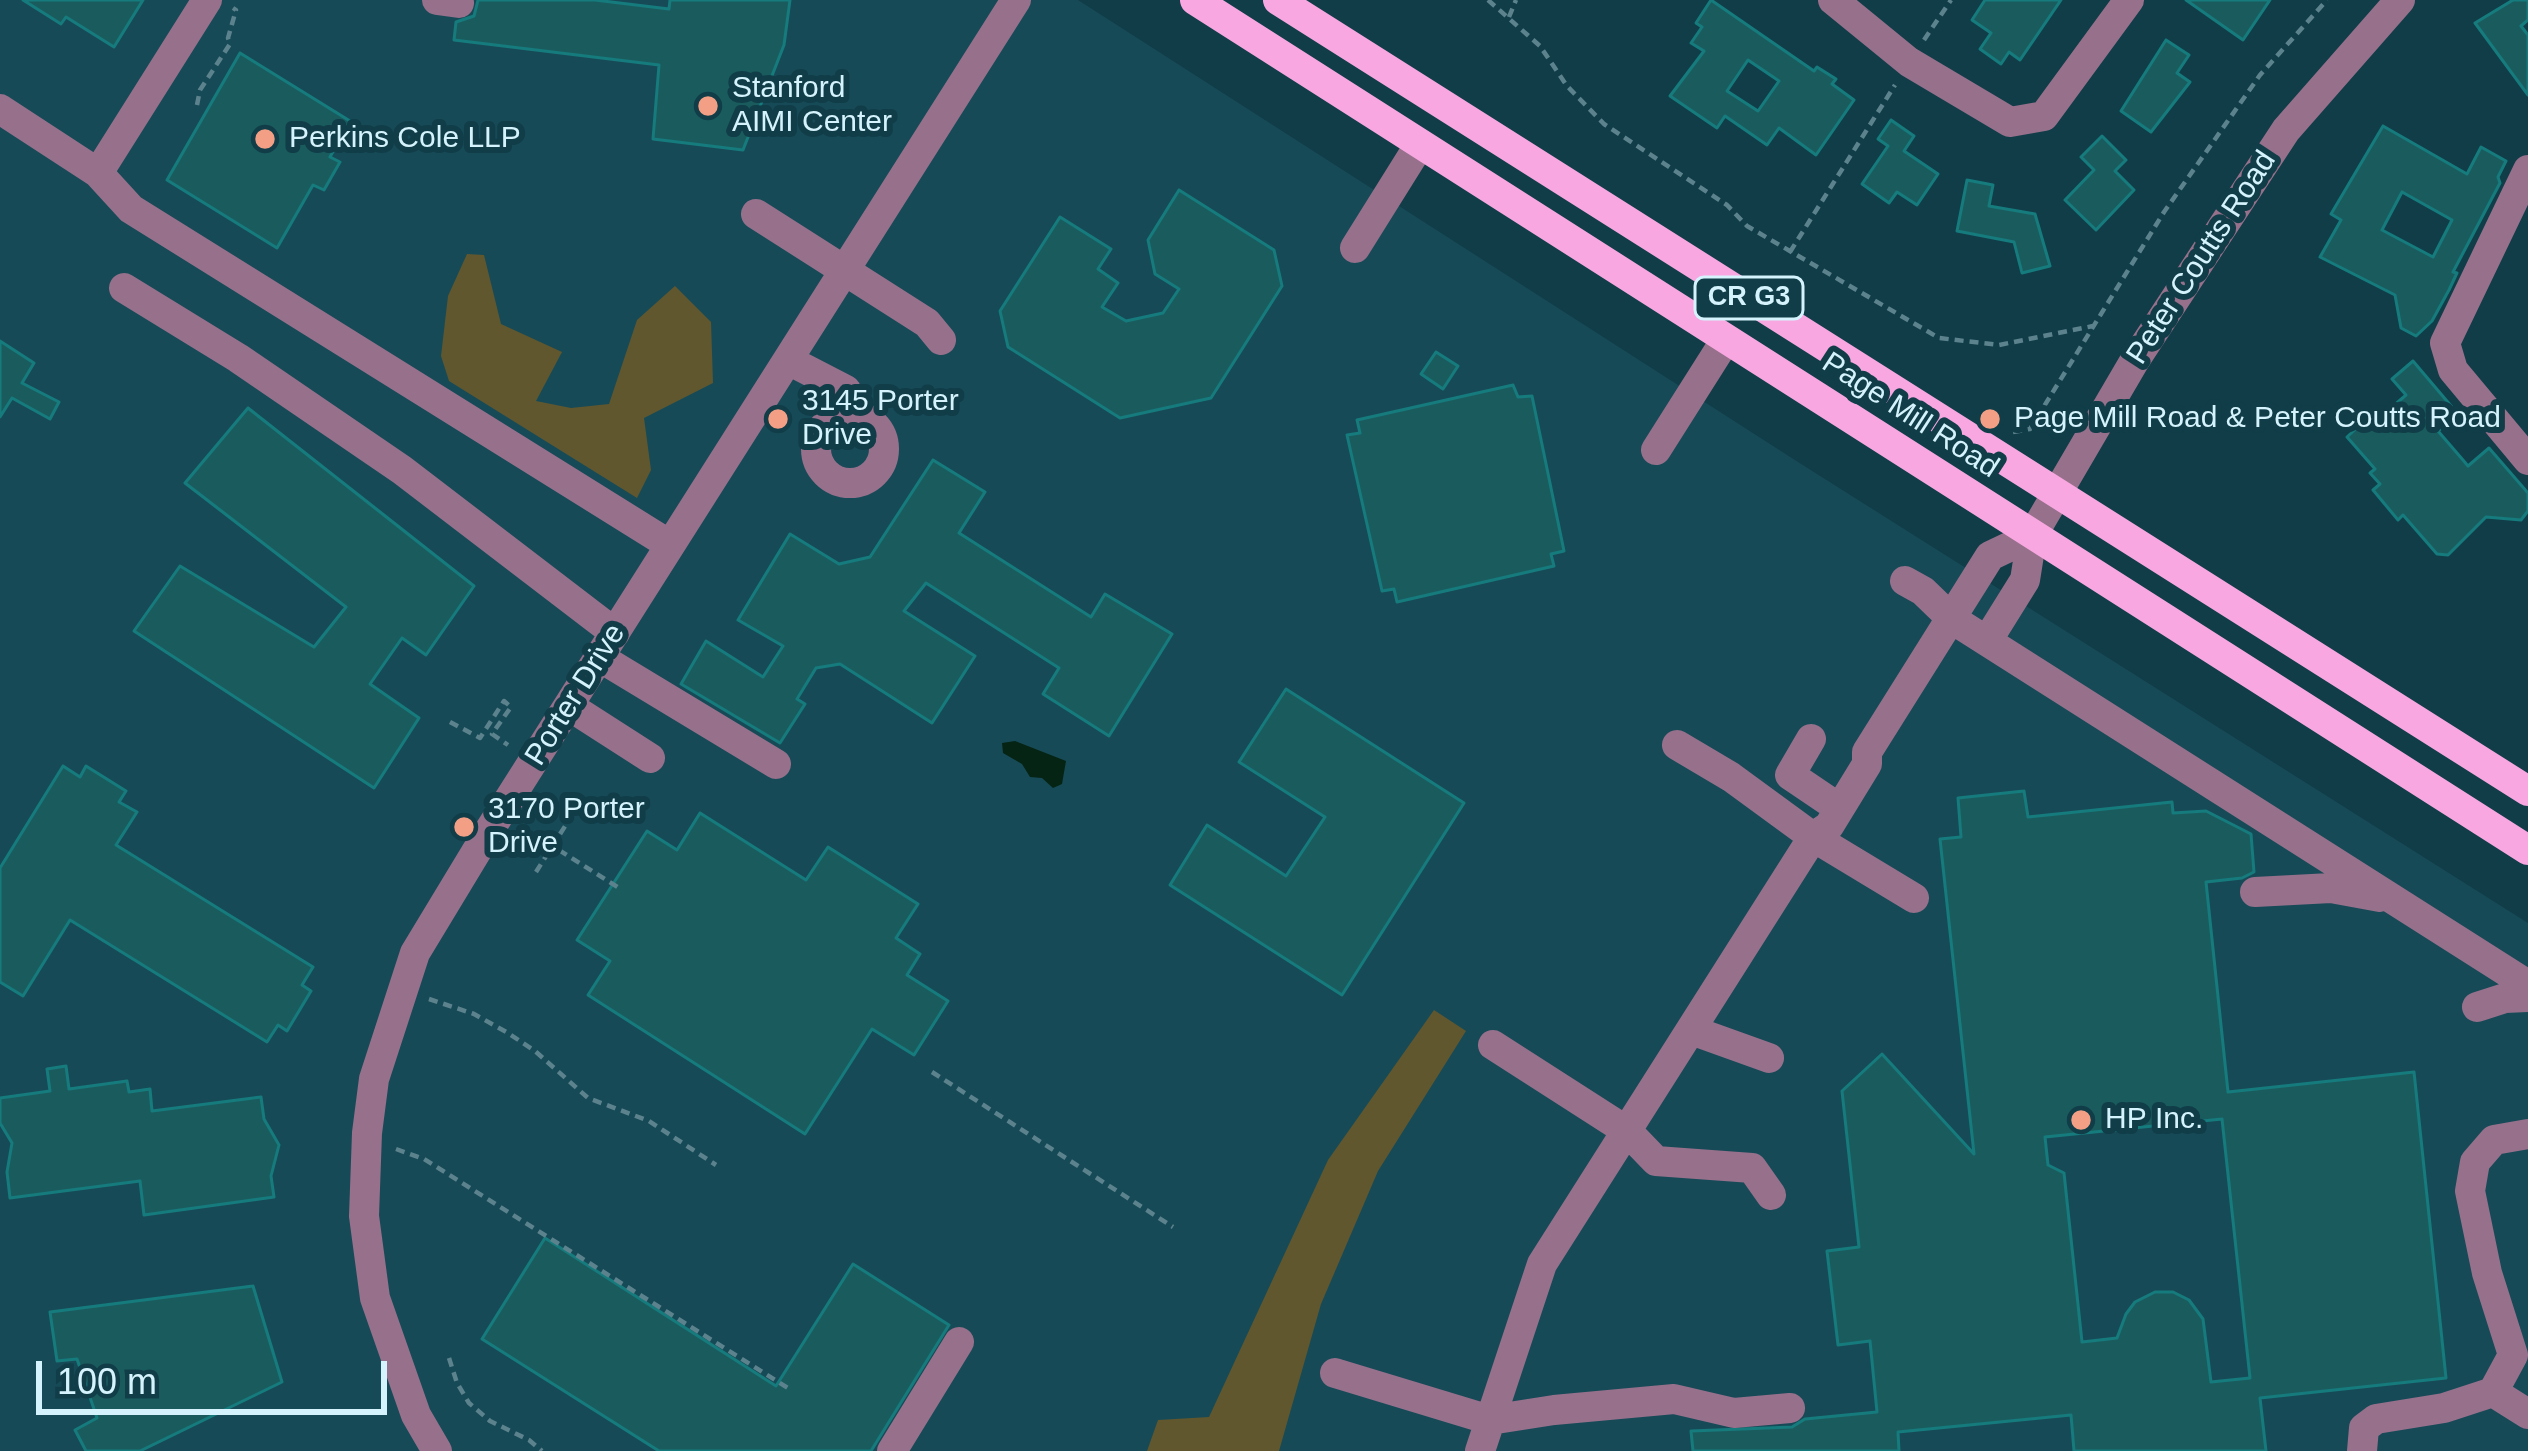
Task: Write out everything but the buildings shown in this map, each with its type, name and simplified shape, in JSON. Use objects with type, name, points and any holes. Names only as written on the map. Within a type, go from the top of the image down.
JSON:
[{"type":"main road","name":"Page Mill Road","points":[[1195,0],[2528,850]]},
{"type":"main road","name":"Page Mill Road","points":[[1278,0],[2528,791]]},
{"type":"street","points":[[98,173],[207,0]]},
{"type":"street","name":"Porter Drive","points":[[437,1451],[416,1414],[375,1298],[363,1188],[374,1079],[420,943],[1016,0]]},
{"type":"street","points":[[1833,0],[1909,62],[2010,122],[2044,116],[2129,0]]},
{"type":"street","name":"Peter Coutts Road","points":[[2032,536],[2135,360],[2286,130],[2400,0]]},
{"type":"street","points":[[0,109],[98,173],[131,209],[670,545]]},
{"type":"street","points":[[1355,248],[1420,144]]},
{"type":"street","points":[[2528,170],[2445,343],[2453,370],[2528,460]]},
{"type":"street","points":[[756,214],[927,323],[940,340]]},
{"type":"street","points":[[124,288],[238,358],[402,470],[607,645],[776,764]]},
{"type":"street","points":[[1656,450],[1725,340]]},
{"type":"street","points":[[788,360],[846,390],[844,415]]},
{"type":"street","points":[[1813,836],[1829,826],[1868,764],[1867,752],[1990,556],[2032,536]]},
{"type":"street","points":[[1987,641],[2025,580],[2032,536]]},
{"type":"street","points":[[1905,581],[1952,619],[2528,985]]},
{"type":"street","points":[[568,706],[650,758]]},
{"type":"street","points":[[1811,739],[1790,776],[1827,800]]},
{"type":"street","points":[[1677,745],[1914,898]]},
{"type":"street","points":[[1480,1451],[1542,1264],[1813,836],[1815,818],[1856,754],[1867,752]]},
{"type":"street","points":[[2255,892],[2330,888],[2404,905]]},
{"type":"street","points":[[2477,1007],[2528,997]]},
{"type":"street","points":[[1691,1030],[1769,1058]]},
{"type":"street","points":[[1493,1045],[1627,1131],[1656,1161],[1752,1168],[1771,1195]]},
{"type":"street","points":[[2362,1451],[2364,1428],[2376,1419],[2444,1408],[2493,1392],[2513,1355],[2470,1191],[2475,1162],[2494,1140],[2528,1134]]},
{"type":"street","points":[[892,1451],[959,1342]]},
{"type":"street","points":[[1335,1373],[1490,1420],[1673,1399],[1734,1413],[1790,1408]]},
{"type":"street","points":[[2493,1392],[2528,1414]]},
{"type":"path","points":[[196,105],[200,90],[230,44],[236,10],[217,0]]},
{"type":"path","points":[[1488,0],[1540,46],[1567,86],[1604,124],[1790,252],[1940,338],[2000,344],[2093,326]]},
{"type":"path","points":[[1508,18],[1516,0]]},
{"type":"path","points":[[1790,252],[1951,0]]},
{"type":"path","points":[[1972,439],[2030,429],[2164,212],[2260,75],[2327,0]]},
{"type":"path","points":[[450,722],[480,738],[504,700],[511,706],[492,734],[508,746]]},
{"type":"path","points":[[536,872],[569,820]]},
{"type":"path","points":[[521,826],[619,888]]},
{"type":"path","points":[[429,999],[474,1014],[535,1051],[588,1098],[650,1120],[716,1165]]},
{"type":"path","points":[[932,1072],[1173,1227]]},
{"type":"path","points":[[396,1149],[424,1159],[791,1390]]},
{"type":"path","points":[[449,1358],[469,1403],[542,1451]]},
{"type":"shaded area","points":[[0,0],[1078,0],[2528,923],[2528,1451],[0,1451]]},
{"type":"shaded area","points":[[467,254],[484,255],[501,324],[562,352],[536,401],[571,408],[609,404],[637,320],[675,286],[711,322],[713,383],[644,418],[651,470],[637,498],[449,381],[441,356],[448,296]]},
{"type":"shaded area","points":[[1015,741],[1066,761],[1062,784],[1053,788],[1042,778],[1030,777],[1022,764],[1003,753],[1002,743]]},
{"type":"shaded area","points":[[1434,1010],[1466,1031],[1378,1171],[1321,1304],[1279,1451],[1147,1451],[1158,1420],[1209,1417],[1328,1160]]},
{"type":"place","name":"Stanford AIMI Center","points":[[708,106]]},
{"type":"place","name":"Perkins Cole LLP","points":[[265,139]]},
{"type":"place","name":"3145 Porter Drive","points":[[778,419]]},
{"type":"place","name":"Page Mill Road & Peter Coutts Road","points":[[1990,419]]},
{"type":"place","name":"3170 Porter Drive","points":[[464,827]]},
{"type":"place","name":"HP Inc.","points":[[2081,1120]]}]
